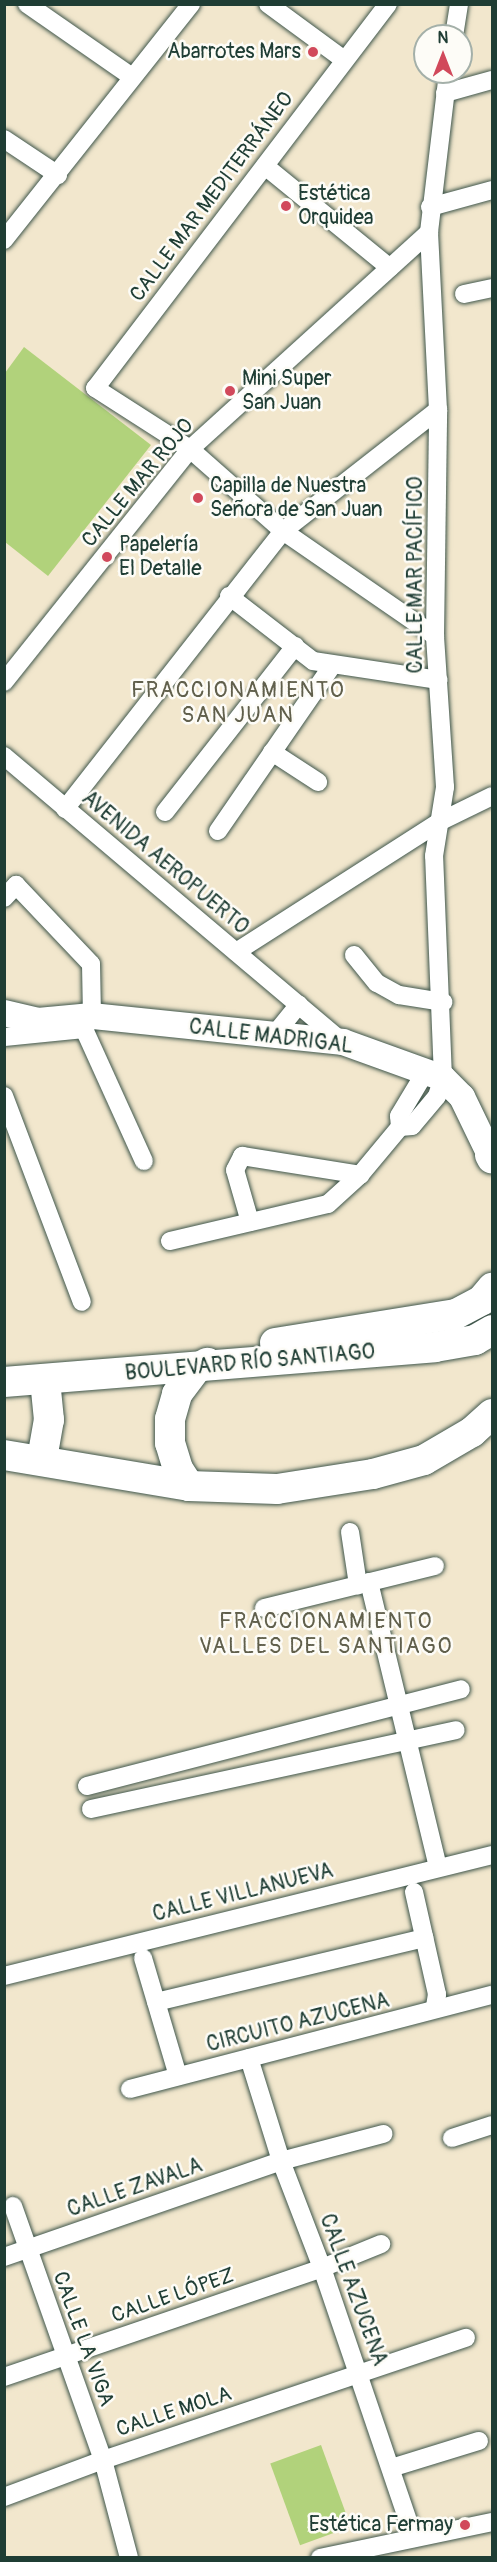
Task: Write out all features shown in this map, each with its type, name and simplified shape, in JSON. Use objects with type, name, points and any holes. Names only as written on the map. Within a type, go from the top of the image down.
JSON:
[{"type":"main road","points":[[189,1486],[178,1469],[170,1443],[170,1419],[177,1394],[196,1369],[236,1349],[456,1314],[482,1300],[492,1288]]},
{"type":"main road","name":"BOULEVARD RÍO SANTIAGO","points":[[4,1382],[196,1369],[435,1347],[475,1340],[492,1330]]},
{"type":"main road","points":[[42,1459],[49,1420],[45,1380]]},
{"type":"main road","points":[[4,1455],[42,1459],[189,1486],[277,1489],[373,1474],[424,1460],[472,1432],[492,1414]]},
{"type":"street","points":[[27,4],[132,77]]},
{"type":"street","points":[[4,240],[58,175],[191,4]]},
{"type":"street","points":[[268,4],[343,59]]},
{"type":"street","name":"CALLE MAR MEDITERRÁNEO","points":[[190,449],[95,388],[265,166],[343,59],[388,4]]},
{"type":"street","points":[[456,24],[459,4]]},
{"type":"street","points":[[445,93],[492,80]]},
{"type":"street","name":"CALLE MAR PACÍFICO","points":[[434,1075],[443,1002],[434,856],[445,787],[435,636],[438,410],[429,232],[430,207],[446,84]]},
{"type":"street","points":[[4,139],[58,175]]},
{"type":"street","points":[[265,166],[390,268]]},
{"type":"street","points":[[430,207],[492,190]]},
{"type":"street","name":"CALLE MAR ROJO","points":[[4,682],[190,449],[429,232]]},
{"type":"street","points":[[464,294],[492,288]]},
{"type":"street","points":[[65,809],[229,596],[284,531],[438,410]]},
{"type":"street","points":[[190,449],[284,531],[435,636]]},
{"type":"street","points":[[229,596],[313,661],[332,666],[439,680]]},
{"type":"street","points":[[165,812],[295,646]]},
{"type":"street","points":[[219,831],[332,666]]},
{"type":"street","points":[[272,752],[318,782]]},
{"type":"street","name":"AVENIDA AEROPUERTO","points":[[4,756],[343,1042]]},
{"type":"street","points":[[237,952],[439,822],[492,796]]},
{"type":"street","points":[[4,898],[16,885],[91,964],[88,1022],[144,1161]]},
{"type":"street","points":[[354,955],[377,983],[399,995],[443,1002]]},
{"type":"street","points":[[275,1034],[298,1004]]},
{"type":"street","name":"CALLE MADRIGAL","points":[[4,1013],[38,1021],[275,1034],[343,1042],[434,1075],[462,1097],[492,1157]]},
{"type":"street","points":[[4,1037],[88,1022]]},
{"type":"street","points":[[170,1241],[328,1204],[360,1175],[400,1127],[399,1116],[434,1075]]},
{"type":"street","points":[[4,1096],[82,1302]]},
{"type":"street","points":[[250,1222],[235,1170],[242,1156],[360,1175]]},
{"type":"street","points":[[350,1532],[398,1705],[438,1868]]},
{"type":"street","points":[[264,1608],[435,1566]]},
{"type":"street","points":[[87,1786],[461,1689]]},
{"type":"street","points":[[91,1809],[456,1730]]},
{"type":"street","points":[[224,1752],[231,1780]]},
{"type":"street","name":"CALLE VILLANUEVA","points":[[4,1976],[492,1855]]},
{"type":"street","points":[[414,1892],[436,1994],[435,2007]]},
{"type":"street","points":[[156,2002],[424,1938]]},
{"type":"street","points":[[143,1958],[178,2076]]},
{"type":"street","name":"CIRCUITO AZUCENA","points":[[130,2089],[427,2013],[435,2007],[492,1995]]},
{"type":"street","name":"CALLE AZUCENA","points":[[249,2058],[280,2161],[322,2268],[391,2468],[407,2545]]},
{"type":"street","points":[[452,2138],[492,2125]]},
{"type":"street","name":"CALLE ZAVALA","points":[[4,2257],[280,2161],[383,2134]]},
{"type":"street","name":"CALLE LA VIGA","points":[[13,2206],[103,2460],[129,2558]]},
{"type":"street","name":"CALLE LÓPEZ","points":[[4,2377],[65,2358],[322,2268],[381,2244]]},
{"type":"street","name":"CALLE MOLA","points":[[4,2497],[103,2460],[466,2338]]},
{"type":"street","points":[[391,2468],[479,2441]]},
{"type":"street","points":[[320,2558],[407,2545],[492,2522]]},
{"type":"green space","points":[[24,347],[151,445],[48,576],[5,542],[5,373]]},
{"type":"green space","points":[[321,2445],[351,2527],[300,2545],[270,2463]]},
{"type":"place","name":"Abarrotes Mars","points":[[313,52]]},
{"type":"place","name":"Estética Orquidea","points":[[286,206]]},
{"type":"place","name":"Mini Super San Juan","points":[[230,391]]},
{"type":"place","name":"Capilla de Nuestra Señora de San Juan","points":[[198,498]]},
{"type":"place","name":"Papelería El Detalle","points":[[107,557]]},
{"type":"place","name":"Estética Fermay","points":[[465,2525]]},
{"type":"district","name":"FRACCIONAMIENTO SAN JUAN","points":[[238,702]]},
{"type":"district","name":"FRACCIONAMIENTO VALLES DEL SANTIAGO","points":[[326,1634]]}]
